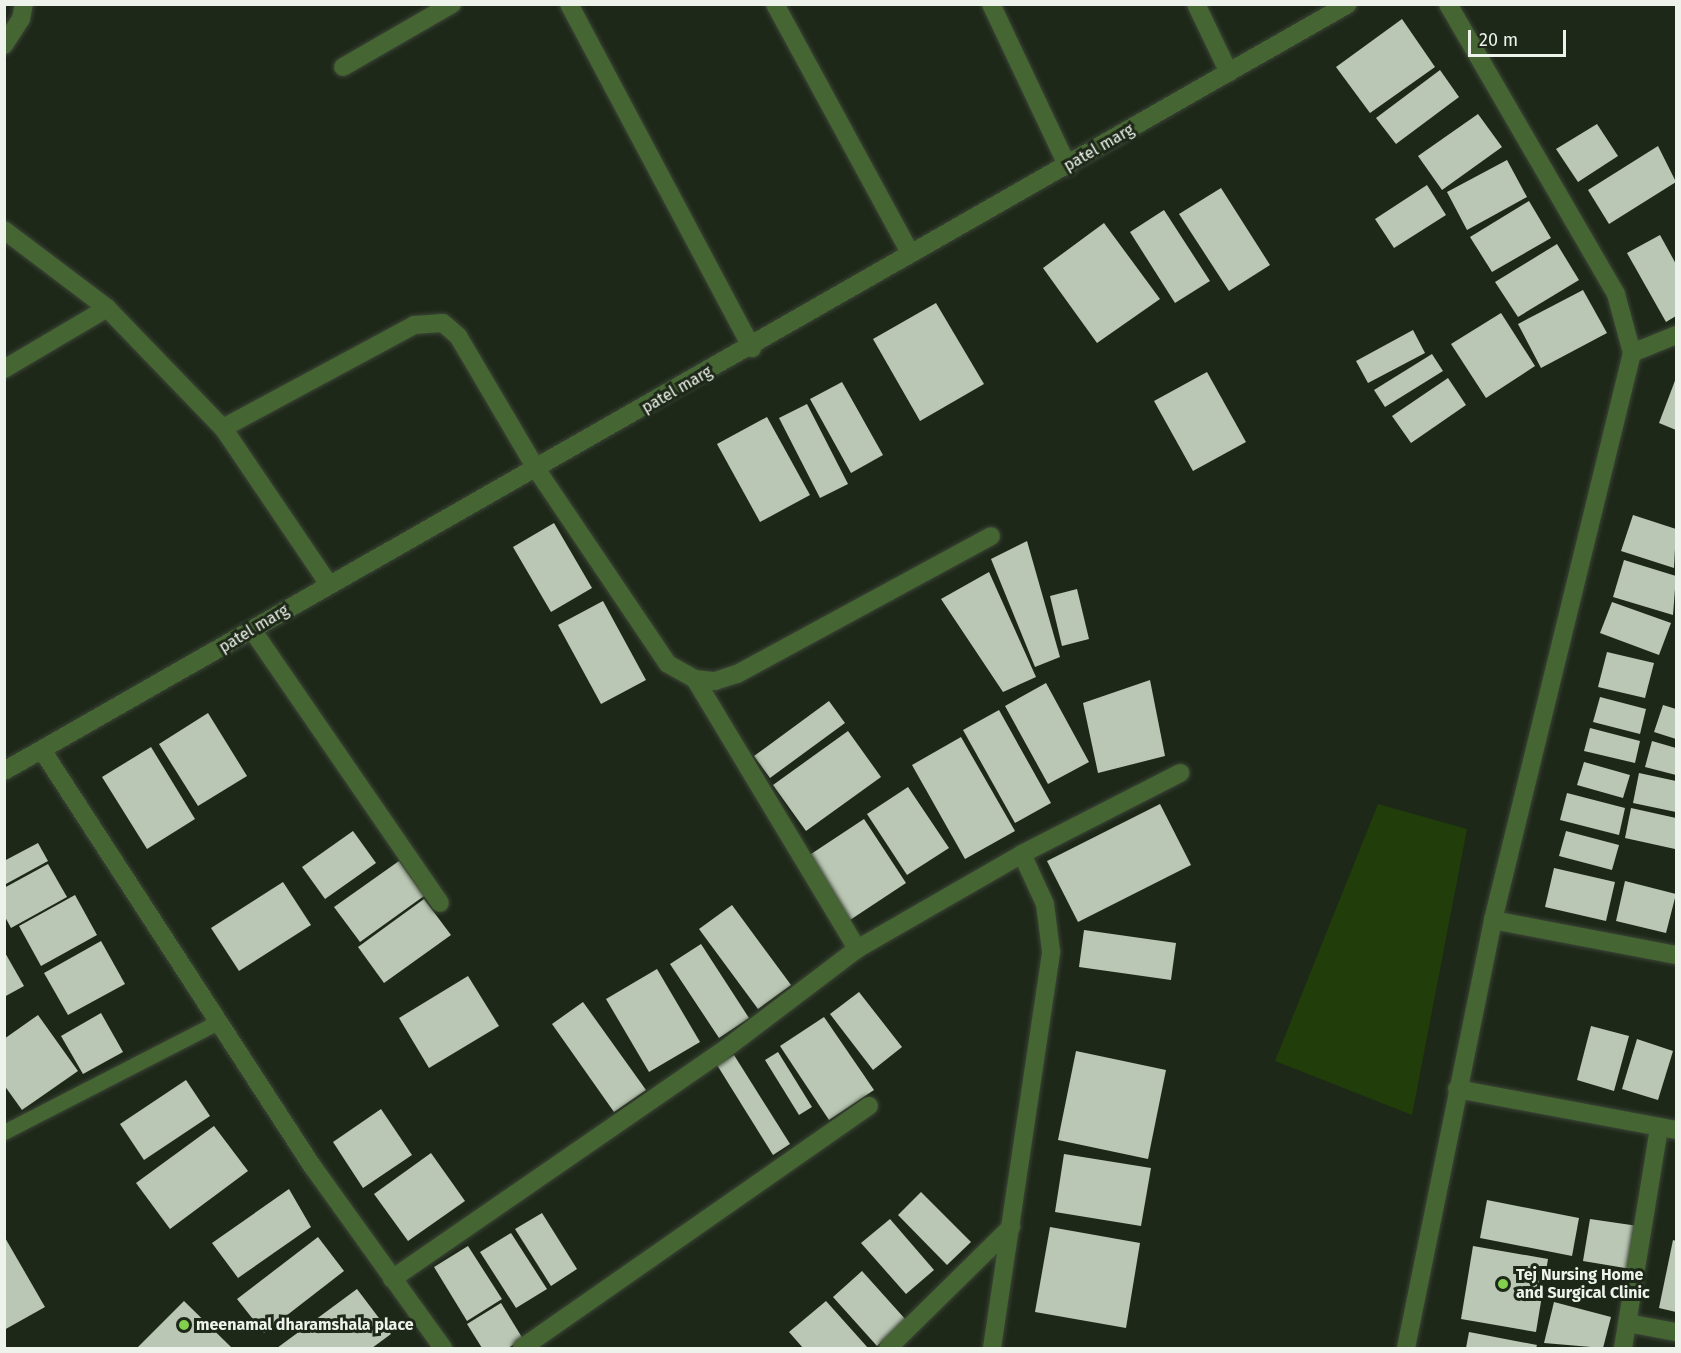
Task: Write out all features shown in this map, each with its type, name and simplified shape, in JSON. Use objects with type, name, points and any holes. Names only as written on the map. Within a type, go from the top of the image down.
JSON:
[{"type":"street","points":[[343,67],[452,4]]},
{"type":"street","points":[[569,4],[752,348]]},
{"type":"street","points":[[775,4],[910,253]]},
{"type":"street","points":[[991,4],[1068,166]]},
{"type":"street","points":[[1196,4],[1229,73]]},
{"type":"street","name":"patel marg","points":[[4,771],[252,631],[328,583],[537,470],[752,348],[910,253],[1068,166],[1348,4]]},
{"type":"street","points":[[1406,1348],[1493,920],[1632,353],[1616,294],[1448,4]]},
{"type":"street","points":[[4,45],[26,6]]},
{"type":"street","points":[[4,230],[107,308],[222,428],[328,583]]},
{"type":"street","points":[[4,369],[107,308]]},
{"type":"street","points":[[222,428],[430,321],[458,336],[537,470],[668,664],[695,680],[715,681],[737,674],[991,536]]},
{"type":"street","points":[[1632,353],[1677,335]]},
{"type":"street","points":[[252,631],[440,903]]},
{"type":"street","points":[[695,680],[857,949]]},
{"type":"street","points":[[42,750],[218,1022],[392,1279],[443,1348]]},
{"type":"street","points":[[392,1279],[720,1053],[857,949],[1022,854],[1180,773]]},
{"type":"street","points":[[992,1348],[1051,951],[1045,904],[1022,854]]},
{"type":"street","points":[[1493,920],[1677,955]]},
{"type":"street","points":[[1457,1089],[1668,1129],[1623,1348]]},
{"type":"street","points":[[522,1348],[869,1106]]},
{"type":"street","points":[[888,1348],[1011,1227]]},
{"type":"street","points":[[1627,1323],[1677,1332]]},
{"type":"lane","points":[[4,1132],[218,1022]]},
{"type":"green space","points":[[1378,804],[1467,829],[1412,1115],[1275,1061]]},
{"type":"building","points":[[1402,19],[1435,67],[1370,113],[1336,67]]},
{"type":"building","points":[[1440,70],[1459,97],[1396,144],[1376,118]]},
{"type":"building","points":[[1478,114],[1502,147],[1442,190],[1418,156]]},
{"type":"building","points":[[1597,124],[1618,156],[1578,182],[1556,149]]},
{"type":"building","points":[[1658,146],[1676,182],[1609,224],[1588,190]]},
{"type":"building","points":[[1507,160],[1527,197],[1467,230],[1447,192]]},
{"type":"building","points":[[1427,185],[1446,215],[1394,248],[1375,219]]},
{"type":"building","points":[[1221,188],[1270,265],[1229,291],[1179,214]]},
{"type":"building","points":[[1529,201],[1551,238],[1492,272],[1470,237]]},
{"type":"building","points":[[1164,210],[1210,281],[1175,303],[1130,232]]},
{"type":"building","points":[[1104,223],[1160,299],[1097,343],[1043,268]]},
{"type":"building","points":[[1660,235],[1676,264],[1676,316],[1666,322],[1627,253]]},
{"type":"building","points":[[1557,244],[1579,280],[1518,317],[1495,282]]},
{"type":"building","points":[[1583,290],[1607,333],[1541,368],[1518,324]]},
{"type":"building","points":[[936,303],[984,384],[920,421],[873,339]]},
{"type":"building","points":[[1501,313],[1535,366],[1486,398],[1451,344]]},
{"type":"building","points":[[1413,330],[1425,353],[1368,383],[1356,361]]},
{"type":"building","points":[[1432,354],[1443,371],[1385,407],[1374,390]]},
{"type":"building","points":[[1207,372],[1246,442],[1193,471],[1154,401]]},
{"type":"building","points":[[1448,378],[1466,405],[1411,443],[1392,416]]},
{"type":"building","points":[[1676,378],[1676,430],[1659,423]]},
{"type":"building","points":[[842,382],[883,455],[851,473],[810,399]]},
{"type":"building","points":[[807,404],[848,484],[820,498],[779,418]]},
{"type":"building","points":[[767,417],[810,495],[760,522],[717,444]]},
{"type":"building","points":[[1633,515],[1676,529],[1674,568],[1621,551]]},
{"type":"building","points":[[554,523],[592,588],[551,612],[513,547]]},
{"type":"building","points":[[1027,541],[1060,657],[1035,667],[991,559]]},
{"type":"building","points":[[1624,560],[1676,576],[1673,615],[1613,597]]},
{"type":"building","points":[[989,572],[1036,677],[1003,692],[941,599]]},
{"type":"building","points":[[1077,589],[1089,639],[1062,646],[1050,596]]},
{"type":"building","points":[[603,601],[646,680],[601,704],[558,625]]},
{"type":"building","points":[[1612,602],[1671,623],[1659,655],[1600,633]]},
{"type":"building","points":[[1607,652],[1654,663],[1645,698],[1598,687]]},
{"type":"building","points":[[1150,680],[1165,756],[1098,773],[1083,703]]},
{"type":"building","points":[[1046,683],[1089,762],[1048,784],[1005,706]]},
{"type":"building","points":[[1600,697],[1646,709],[1640,734],[1593,722]]},
{"type":"building","points":[[829,701],[845,723],[770,778],[754,756]]},
{"type":"building","points":[[1663,705],[1676,709],[1676,739],[1654,732]]},
{"type":"building","points":[[999,710],[1051,803],[1015,823],[963,730]]},
{"type":"building","points":[[208,713],[247,776],[198,806],[159,744]]},
{"type":"building","points":[[1590,728],[1640,741],[1635,763],[1584,751]]},
{"type":"building","points":[[848,731],[881,777],[806,831],[773,785]]},
{"type":"building","points":[[961,737],[1015,831],[965,859],[912,765]]},
{"type":"building","points":[[1652,741],[1676,748],[1676,775],[1645,767]]},
{"type":"building","points":[[151,747],[195,819],[147,849],[102,777]]},
{"type":"building","points":[[1584,762],[1630,775],[1623,798],[1577,785]]},
{"type":"building","points":[[1639,773],[1676,781],[1676,812],[1633,803]]},
{"type":"building","points":[[908,787],[949,848],[907,875],[867,814]]},
{"type":"building","points":[[1567,793],[1625,808],[1619,835],[1560,820]]},
{"type":"building","points":[[1160,804],[1191,865],[1078,922],[1047,861]]},
{"type":"building","points":[[1631,808],[1676,818],[1675,849],[1625,838]]},
{"type":"building","points":[[864,819],[906,883],[847,922],[805,858]]},
{"type":"building","points":[[353,831],[376,863],[325,899],[302,867]]},
{"type":"building","points":[[1566,831],[1619,845],[1612,870],[1559,856]]},
{"type":"building","points":[[38,843],[48,861],[4,885],[4,861]]},
{"type":"building","points":[[399,861],[424,896],[360,942],[334,907]]},
{"type":"building","points":[[48,864],[67,897],[11,928],[4,915],[4,888]]},
{"type":"building","points":[[1554,868],[1615,882],[1606,921],[1545,907]]},
{"type":"building","points":[[1625,881],[1676,894],[1666,933],[1616,921]]},
{"type":"building","points":[[283,882],[311,925],[239,971],[211,928]]},
{"type":"building","points":[[75,895],[97,935],[41,966],[19,926]]},
{"type":"building","points":[[424,899],[451,935],[384,983],[358,947]]},
{"type":"building","points":[[732,905],[791,985],[758,1009],[699,929]]},
{"type":"building","points":[[1084,930],[1176,943],[1171,980],[1079,967]]},
{"type":"building","points":[[101,941],[125,984],[68,1015],[44,973]]},
{"type":"building","points":[[701,944],[749,1018],[719,1038],[670,964]]},
{"type":"building","points":[[4,951],[24,986],[4,997]]},
{"type":"building","points":[[657,969],[700,1042],[649,1072],[606,999]]},
{"type":"building","points":[[468,976],[499,1026],[429,1068],[399,1018]]},
{"type":"building","points":[[859,992],[902,1047],[873,1070],[830,1014]]},
{"type":"building","points":[[583,1002],[646,1090],[614,1112],[552,1024]]},
{"type":"building","points":[[101,1013],[123,1052],[83,1074],[61,1036]]},
{"type":"building","points":[[38,1015],[78,1071],[22,1110],[4,1085],[4,1039]]},
{"type":"building","points":[[824,1017],[874,1090],[829,1120],[780,1046]]},
{"type":"building","points":[[1591,1026],[1629,1036],[1614,1091],[1577,1080]]},
{"type":"building","points":[[1637,1039],[1673,1051],[1658,1100],[1622,1089]]},
{"type":"building","points":[[1076,1051],[1166,1070],[1148,1159],[1058,1140]]},
{"type":"building","points":[[778,1052],[812,1107],[799,1115],[765,1060]]},
{"type":"building","points":[[734,1055],[790,1144],[773,1155],[717,1065]]},
{"type":"building","points":[[186,1080],[210,1116],[144,1160],[120,1124]]},
{"type":"building","points":[[381,1109],[412,1155],[363,1188],[333,1142]]},
{"type":"building","points":[[214,1126],[248,1171],[170,1229],[136,1183]]},
{"type":"building","points":[[431,1153],[465,1201],[408,1241],[374,1194]]},
{"type":"building","points":[[1064,1154],[1151,1168],[1141,1226],[1055,1212]]},
{"type":"building","points":[[289,1189],[311,1227],[238,1278],[212,1243]]},
{"type":"building","points":[[921,1192],[971,1242],[947,1265],[898,1215]]},
{"type":"building","points":[[1487,1200],[1579,1218],[1572,1256],[1480,1238]]},
{"type":"building","points":[[542,1213],[577,1269],[551,1286],[515,1229]]},
{"type":"building","points":[[890,1219],[934,1270],[906,1294],[861,1243]]},
{"type":"building","points":[[1590,1219],[1638,1226],[1631,1269],[1583,1261]]},
{"type":"building","points":[[1050,1227],[1140,1243],[1126,1328],[1035,1312]]},
{"type":"building","points":[[511,1233],[547,1289],[516,1308],[480,1252]]},
{"type":"building","points":[[4,1236],[45,1307],[4,1330]]},
{"type":"building","points":[[318,1237],[344,1271],[264,1333],[237,1299]]},
{"type":"building","points":[[1673,1240],[1676,1241],[1676,1312],[1659,1308]]},
{"type":"building","points":[[468,1246],[502,1299],[467,1321],[434,1267]]},
{"type":"building","points":[[1473,1246],[1548,1259],[1536,1332],[1461,1319]]},
{"type":"building","points":[[862,1271],[906,1320],[877,1346],[833,1297]]},
{"type":"building","points":[[357,1289],[391,1334],[372,1348],[277,1348]]},
{"type":"building","name":"meenamal dharamshala place","points":[[184,1301],[232,1348],[137,1348]]},
{"type":"building","points":[[826,1301],[868,1348],[803,1348],[789,1332]]},
{"type":"building","points":[[1554,1302],[1611,1317],[1603,1348],[1544,1343]]},
{"type":"building","points":[[501,1303],[523,1339],[508,1348],[482,1348],[467,1324]]},
{"type":"building","points":[[1469,1332],[1537,1345],[1536,1348],[1466,1348]]},
{"type":"place","name":"Tej Nursing Home and Surgical Clinic","points":[[1503,1284]]},
{"type":"place","name":"meenamal dharamshala place","points":[[184,1325]]}]
